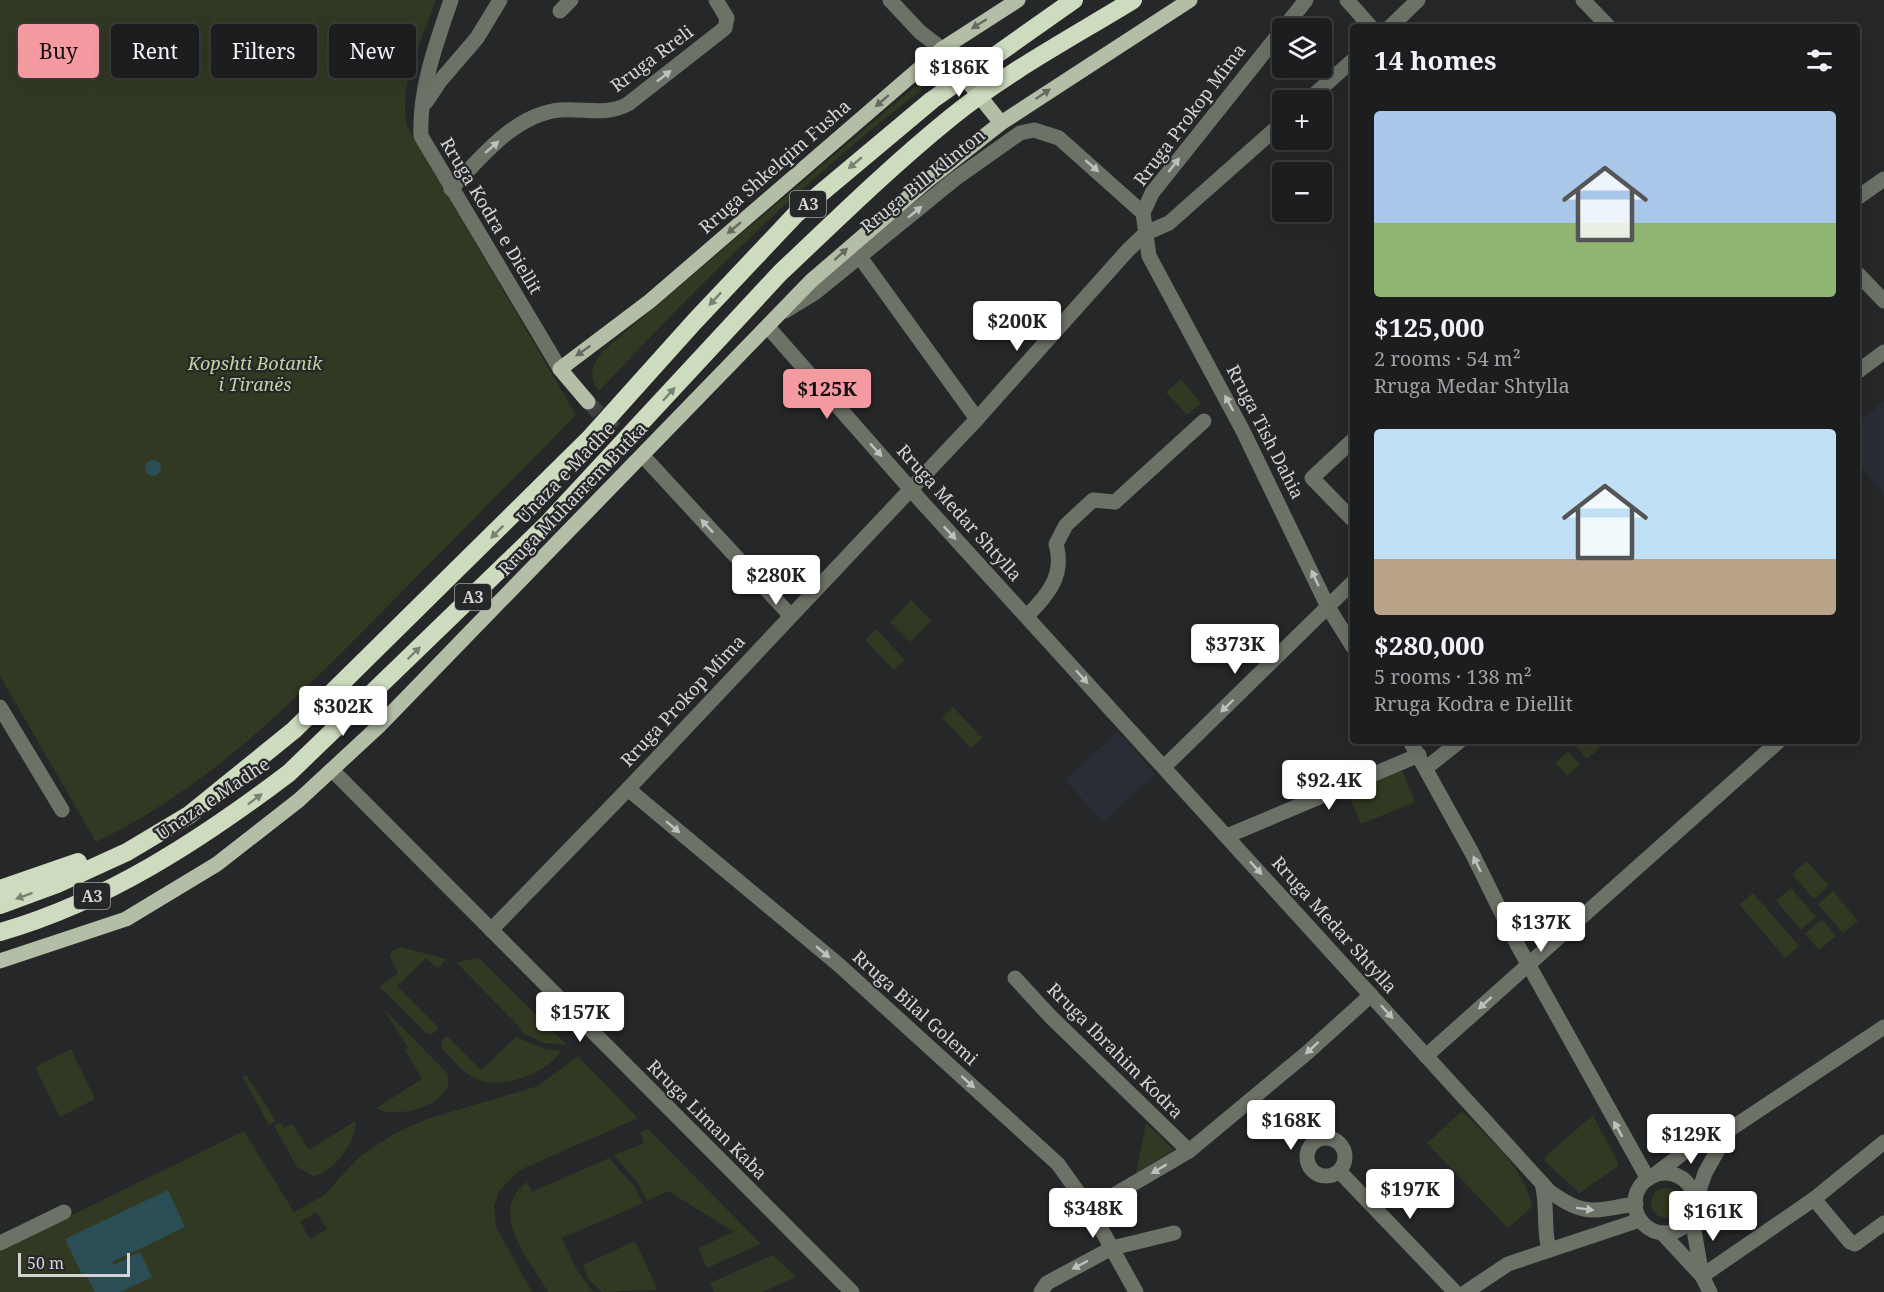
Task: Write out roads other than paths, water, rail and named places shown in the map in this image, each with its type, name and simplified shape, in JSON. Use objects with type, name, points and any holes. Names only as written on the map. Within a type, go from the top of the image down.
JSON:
[{"type":"highway","name":"Unaza e Madhe","points":[[0,905],[57,884],[127,852],[171,826],[219,792],[294,730],[461,568],[589,439],[796,214],[932,100],[1074,0]]},
{"type":"highway","name":"Unaza e Madhe","points":[[0,932],[99,893],[179,849],[246,806],[289,773],[547,524],[780,273],[949,119],[1001,81],[1133,0]]},
{"type":"highway","points":[[0,889],[67,867],[153,826],[171,826]]},
{"type":"highway","points":[[0,943],[102,900],[167,868],[179,849]]},
{"type":"main road","name":"Rruga Shkelqim Fusha","points":[[560,369],[650,301],[942,49],[1018,0]]},
{"type":"main road","name":"Rruga Muharrem Butka","points":[[0,961],[126,919],[198,877],[241,846],[332,770],[379,726],[639,452],[785,311],[811,282],[859,238],[996,117],[1190,0]]},
{"type":"main road","name":"Rruga Bill Klinton","points":[[942,49],[996,117]]},
{"type":"main road","name":"Rruga Kodra e Diellit","points":[[560,369],[588,402]]},
{"type":"street","name":"Rruga Kodra e Diellit","points":[[451,0],[434,49],[420,112],[421,136],[560,369]]},
{"type":"street","points":[[420,112],[440,81],[477,38],[500,0]]},
{"type":"street","name":"Rruga Rreli","points":[[451,189],[491,147],[526,121],[544,112],[618,109],[727,25],[727,18],[716,0]]},
{"type":"street","name":"Rruga Bill Klinton","points":[[890,0],[920,32],[942,49]]},
{"type":"street","name":"Rruga Prokop Mima","points":[[491,930],[978,420],[1128,250],[1146,233],[1143,213],[1152,193],[1306,0]]},
{"type":"street","points":[[1347,0],[1368,24]]},
{"type":"street","points":[[1393,24],[1418,0]]},
{"type":"street","points":[[1583,0],[1605,24]]},
{"type":"street","points":[[1319,90],[1350,63]]},
{"type":"street","name":"Rruga Bill Klinton","points":[[785,311],[816,292],[998,146],[1020,132],[1034,130],[1059,138],[1143,213]]},
{"type":"street","points":[[1146,233],[1168,223],[1272,132]]},
{"type":"street","points":[[1860,196],[1884,179]]},
{"type":"street","name":"Rruga Tish Dahia","points":[[1146,233],[1149,256],[1254,452],[1329,607],[1350,642]]},
{"type":"street","points":[[860,257],[978,420]]},
{"type":"street","points":[[1860,276],[1884,301]]},
{"type":"street","name":"Rruga Medar Shtylla","points":[[768,327],[911,490],[1542,1184],[1570,1206],[1579,1210],[1590,1211],[1636,1204]]},
{"type":"street","points":[[1860,370],[1884,352]]},
{"type":"street","points":[[1027,616],[1043,601],[1058,574],[1061,557],[1056,544],[1066,525],[1093,500],[1115,502],[1204,421]]},
{"type":"street","points":[[1350,443],[1312,478],[1350,517]]},
{"type":"street","points":[[639,452],[790,615]]},
{"type":"street","points":[[1164,767],[1350,585]]},
{"type":"street","points":[[0,708],[62,810]]},
{"type":"street","points":[[1412,744],[1528,964],[1650,1178]]},
{"type":"street","points":[[1227,836],[1422,761],[1454,744]]},
{"type":"street","points":[[1426,1056],[1776,744]]},
{"type":"street","name":"Rruga Liman Kaba","points":[[332,770],[852,1292]]},
{"type":"street","name":"Rruga Bilal Golemi","points":[[628,789],[838,965],[1058,1164],[1090,1209],[1136,1292]]},
{"type":"street","name":"Rruga Ibrahim Kodra","points":[[1015,978],[1050,1016],[1189,1151]]},
{"type":"street","points":[[1090,1209],[1189,1151],[1308,1052],[1371,995]]},
{"type":"street","points":[[1710,1292],[1702,1276],[1662,1233],[1646,1226],[1640,1220],[1636,1204],[1640,1188],[1683,1153],[1729,1130],[1884,1027]]},
{"type":"street","points":[[1662,1233],[1670,1233],[1685,1226],[1695,1207],[1705,1173],[1729,1130]]},
{"type":"street","points":[[1702,1276],[1814,1199],[1884,1142]]},
{"type":"street","points":[[1339,1171],[1455,1292]]},
{"type":"street","points":[[1650,1178],[1661,1174],[1678,1176],[1690,1186],[1695,1207],[1694,1230],[1702,1276]]},
{"type":"street","points":[[1542,1184],[1546,1198],[1545,1231],[1549,1250]]},
{"type":"street","points":[[1814,1199],[1850,1242],[1855,1244],[1884,1223]]},
{"type":"street","points":[[0,1243],[64,1212]]},
{"type":"street","points":[[1467,1292],[1508,1264],[1640,1220]]},
{"type":"street","points":[[1041,1292],[1047,1283],[1112,1248],[1174,1233]]},
{"type":"water","points":[[153,460],[159,462],[161,468],[159,474],[153,476],[147,474],[145,468],[147,462]]},
{"type":"water","points":[[168,1190],[185,1227],[112,1262],[114,1265],[140,1252],[152,1277],[120,1292],[95,1292],[86,1274],[82,1275],[65,1239]]},
{"type":"tunnel","points":[[588,402],[635,449]]},
{"type":"park label","name":"Kopshti Botanik i Tiranës","points":[[255,374]]}]
